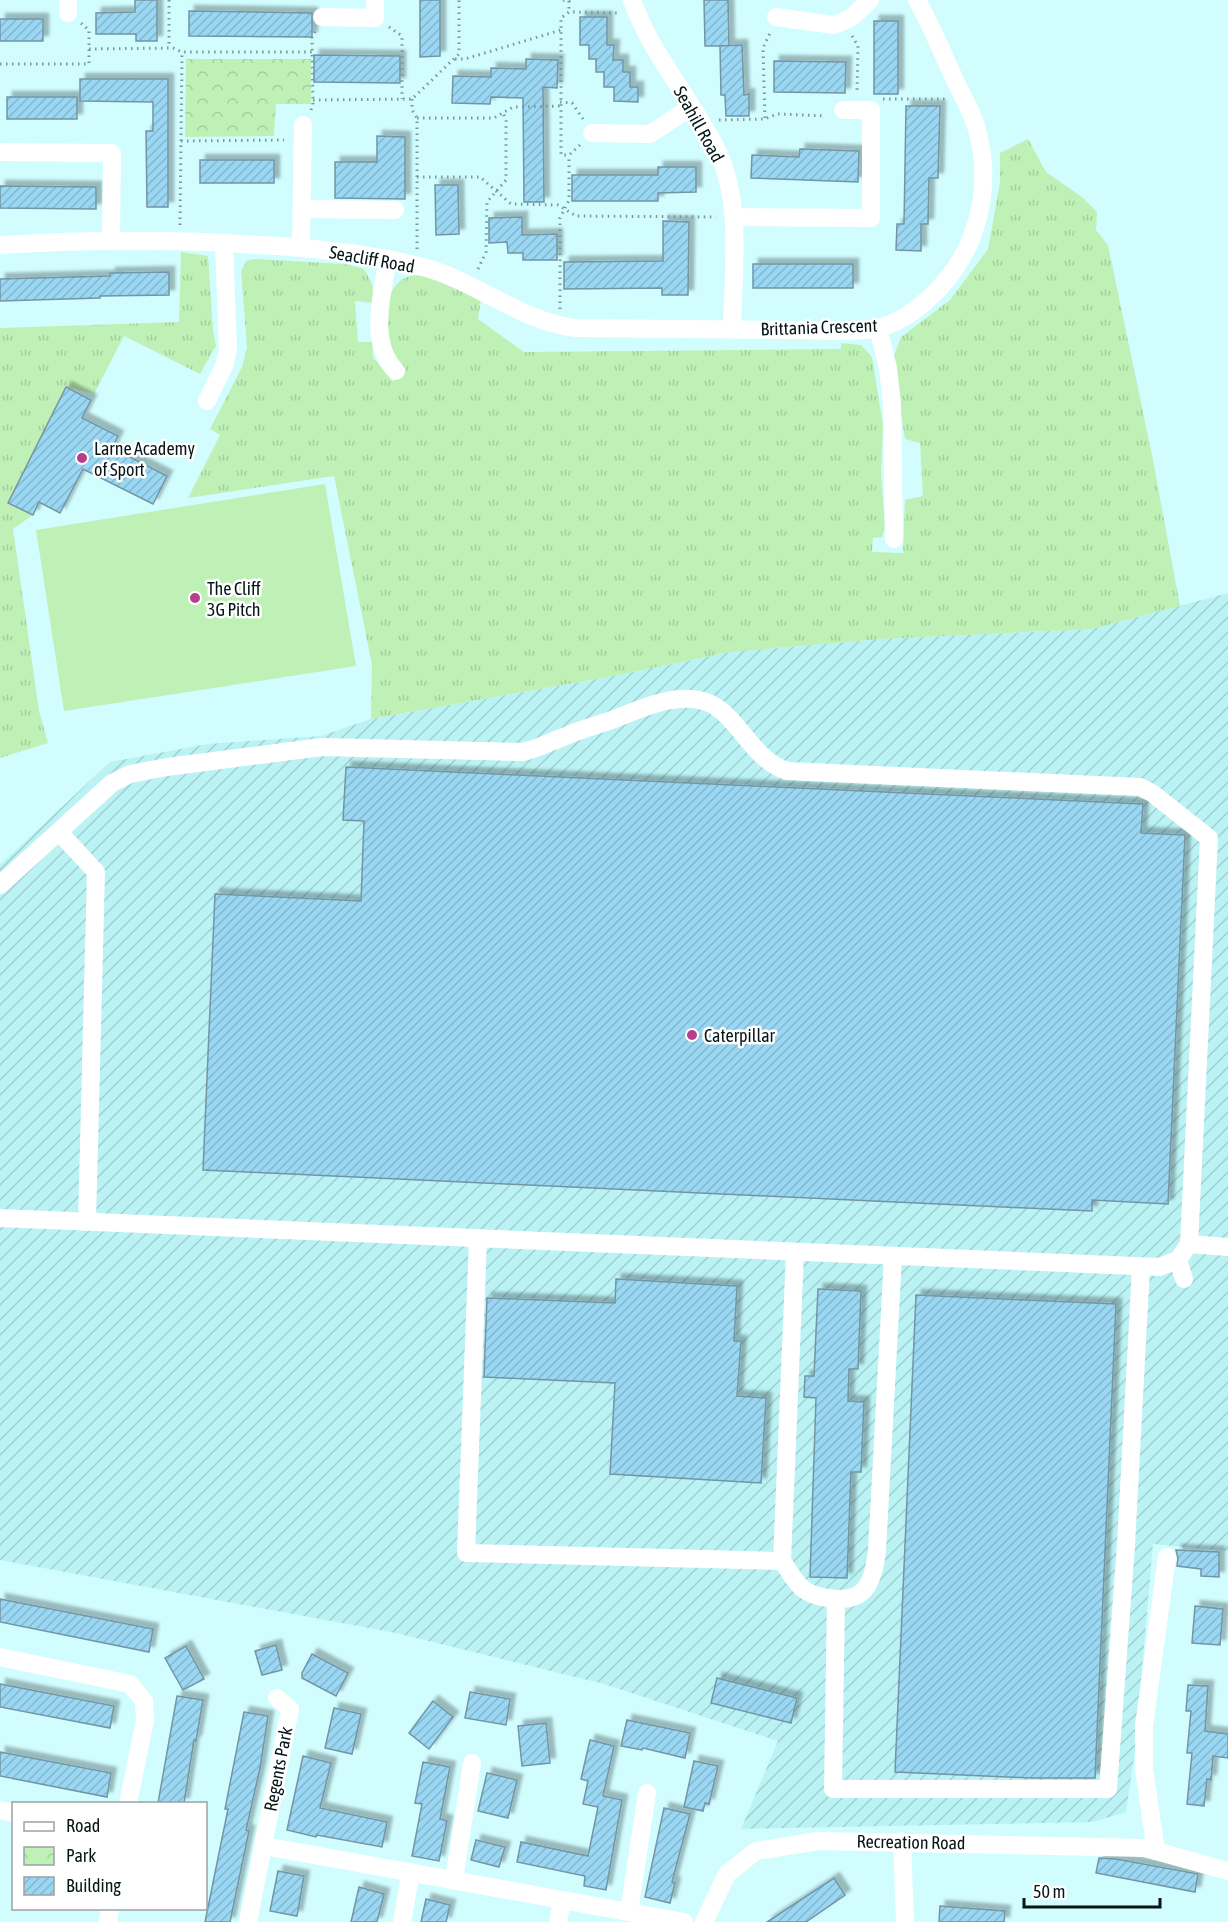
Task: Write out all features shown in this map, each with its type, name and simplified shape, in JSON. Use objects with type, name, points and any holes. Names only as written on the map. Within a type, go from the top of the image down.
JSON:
[{"type":"street","points":[[777,17],[834,25],[851,18],[870,0]]},
{"type":"street","name":"Brittania Crescent","points":[[732,329],[878,328],[906,315],[924,302],[942,285],[958,264],[978,223],[983,181],[982,156],[975,123],[917,0]]},
{"type":"street","name":"Seahill Road","points":[[635,7],[649,39],[717,149],[725,171],[734,217],[732,329]]},
{"type":"street","points":[[321,17],[375,9]]},
{"type":"street","points":[[592,133],[650,134],[691,107]]},
{"type":"street","points":[[734,217],[871,218],[857,110]]},
{"type":"street","points":[[301,247],[303,133]]},
{"type":"street","points":[[0,152],[112,153],[111,241]]},
{"type":"street","points":[[302,209],[395,210]]},
{"type":"street","name":"Seacliff Road","points":[[0,245],[180,241],[301,247],[388,260],[437,272],[538,319],[558,325],[575,328],[732,329]]},
{"type":"street","points":[[207,401],[224,366],[228,350],[224,243]]},
{"type":"street","points":[[388,260],[381,301],[380,339],[383,355],[396,371]]},
{"type":"street","points":[[878,328],[888,368],[892,404],[894,539]]},
{"type":"street","points":[[0,885],[111,783],[130,774],[322,747],[522,753],[649,706],[683,699],[704,702],[719,710],[772,764],[787,771],[1140,788],[1147,790],[1209,838],[1189,1244],[1178,1260],[1158,1268],[0,1218]]},
{"type":"street","points":[[58,832],[96,872],[87,1222]]},
{"type":"street","points":[[478,1239],[466,1553],[782,1561]]},
{"type":"street","points":[[1189,1244],[1228,1247]]},
{"type":"street","points":[[795,1252],[782,1561],[802,1588],[818,1597],[850,1600],[862,1595],[875,1566],[894,1256]]},
{"type":"street","points":[[1178,1260],[1184,1279]]},
{"type":"street","points":[[836,1599],[833,1789],[1108,1789],[1127,1527],[1141,1267]]},
{"type":"street","points":[[1156,1851],[1144,1769],[1144,1726],[1167,1557]]},
{"type":"street","points":[[0,1657],[130,1684],[144,1701],[145,1720],[128,1802]]},
{"type":"street","name":"Regents Park","points":[[248,1922],[290,1708],[277,1698]]},
{"type":"street","points":[[454,1880],[472,1763]]},
{"type":"street","points":[[629,1912],[647,1793]]},
{"type":"street","name":"Recreation Road","points":[[704,1922],[727,1874],[756,1851],[818,1841],[1145,1848],[1228,1871]]},
{"type":"street","points":[[902,1842],[905,1922]]},
{"type":"street","points":[[264,1846],[684,1922]]},
{"type":"street","points":[[402,1922],[411,1872]]},
{"type":"street","points":[[558,1922],[562,1900]]},
{"type":"path","points":[[169,0],[169,48]]},
{"type":"path","points":[[313,100],[412,99],[459,54],[459,0]]},
{"type":"path","points":[[563,0],[569,1],[569,12]]},
{"type":"path","points":[[0,64],[89,64],[89,30],[68,6]]},
{"type":"path","points":[[417,118],[494,118],[513,107],[560,104],[572,103],[592,133],[569,155],[561,155],[560,104],[561,18],[569,12],[635,7]]},
{"type":"path","points":[[375,9],[402,36],[402,99]]},
{"type":"path","points":[[181,141],[303,133],[313,105],[312,38],[321,17]]},
{"type":"path","points":[[765,119],[764,48],[777,17]]},
{"type":"path","points":[[843,22],[858,46],[857,110]]},
{"type":"path","points":[[455,58],[465,59],[561,30]]},
{"type":"path","points":[[89,49],[169,48],[182,52],[312,52]]},
{"type":"path","points":[[180,241],[182,52]]},
{"type":"path","points":[[704,128],[721,119],[765,119],[777,114],[830,116],[857,110],[884,98],[965,100]]},
{"type":"path","points":[[412,99],[412,110],[417,118],[417,235]]},
{"type":"path","points":[[470,286],[486,252],[487,202],[506,180],[506,121],[503,112]]},
{"type":"path","points":[[558,325],[560,218],[570,200],[569,155]]},
{"type":"path","points":[[417,177],[480,177],[511,204],[558,205],[576,216],[734,217]]},
{"type":"shaded area","name":"Caterpillar","points":[[1228,593],[1228,1551],[1153,1544],[1135,1751],[1126,1812],[1093,1822],[741,1829],[778,1741],[604,1684],[396,1633],[0,1560],[0,865],[110,762],[208,744],[321,736],[371,719],[619,675],[730,652],[882,639],[1092,629]]},
{"type":"green space","points":[[186,59],[311,59],[311,104],[276,104],[274,136],[185,137]]},
{"type":"green space","points":[[1028,139],[1046,172],[1082,197],[1097,212],[1096,230],[1108,245],[1153,460],[1180,606],[1092,629],[882,639],[730,652],[619,675],[371,719],[372,665],[334,476],[188,498],[220,435],[210,429],[242,367],[247,348],[241,270],[247,261],[253,259],[345,264],[364,269],[372,284],[374,303],[355,301],[358,342],[372,342],[373,357],[393,382],[401,368],[392,358],[386,336],[386,311],[389,299],[401,281],[420,275],[438,278],[481,299],[478,319],[524,352],[841,349],[841,343],[861,345],[872,357],[883,425],[881,473],[885,528],[882,537],[873,538],[872,552],[903,553],[905,500],[923,496],[920,443],[905,439],[893,358],[901,337],[950,300],[988,249],[1000,183],[1000,153]]},
{"type":"green space","points":[[181,252],[208,256],[216,346],[200,374],[124,336],[94,394],[66,387],[8,503],[33,515],[13,529],[39,711],[48,743],[0,758],[0,328],[179,322]]},
{"type":"green space","name":"The Cliff 3G Pitch","points":[[325,484],[356,666],[64,711],[36,530]]},
{"type":"building","points":[[135,0],[157,0],[157,41],[136,41],[136,34],[96,34],[96,13],[135,12]]},
{"type":"building","points":[[420,0],[440,0],[440,56],[420,57]]},
{"type":"building","points":[[704,0],[728,0],[729,46],[705,46]]},
{"type":"building","points":[[189,11],[312,13],[312,37],[189,36]]},
{"type":"building","points":[[580,17],[607,17],[607,45],[614,45],[613,60],[623,60],[623,72],[630,72],[630,87],[638,87],[638,102],[614,101],[614,87],[604,87],[604,72],[596,72],[596,59],[589,59],[589,45],[580,45]]},
{"type":"building","points":[[0,19],[43,19],[43,41],[0,41]]},
{"type":"building","points":[[874,21],[898,21],[898,94],[874,94]]},
{"type":"building","points":[[742,45],[744,95],[749,94],[749,116],[726,116],[725,95],[721,95],[720,46]]},
{"type":"building","points":[[314,55],[400,56],[400,83],[314,82]]},
{"type":"building","points":[[526,59],[558,60],[557,88],[543,87],[544,202],[524,202],[523,98],[491,97],[490,104],[452,103],[453,76],[491,77],[491,68],[526,69]]},
{"type":"building","points":[[774,61],[846,62],[845,93],[774,92]]},
{"type":"building","points":[[80,79],[168,79],[168,207],[147,207],[146,131],[153,131],[153,102],[80,101]]},
{"type":"building","points":[[7,97],[77,97],[77,119],[7,119]]},
{"type":"building","points":[[906,106],[940,106],[938,178],[929,178],[928,224],[921,224],[921,251],[896,250],[897,224],[904,224]]},
{"type":"building","points":[[377,136],[405,137],[405,199],[335,198],[335,162],[377,162]]},
{"type":"building","points":[[800,149],[859,151],[858,182],[751,178],[752,155],[799,157]]},
{"type":"building","points":[[200,160],[274,160],[274,183],[200,183]]},
{"type":"building","points":[[658,167],[696,167],[696,192],[658,193],[658,201],[572,201],[572,175],[658,175]]},
{"type":"building","points":[[435,185],[458,185],[459,234],[436,235]]},
{"type":"building","points":[[0,186],[96,187],[96,209],[0,208]]},
{"type":"building","points":[[522,217],[522,235],[557,234],[557,260],[523,260],[523,253],[508,253],[507,242],[489,243],[489,218]]},
{"type":"building","points":[[663,221],[689,222],[688,295],[662,295],[662,288],[564,289],[564,262],[663,261]]},
{"type":"building","points":[[753,264],[853,264],[853,288],[753,288]]},
{"type":"building","points":[[169,272],[169,295],[0,301],[0,279]]},
{"type":"building","name":"Larne Academy of Sport","points":[[66,387],[91,400],[82,418],[118,436],[112,448],[167,476],[153,504],[83,469],[60,513],[39,502],[33,515],[8,503]]},
{"type":"building","name":"Caterpillar","points":[[346,767],[1143,804],[1141,833],[1185,835],[1168,1204],[1092,1200],[1092,1211],[203,1170],[215,894],[361,901],[364,821],[343,820]]},
{"type":"building","points":[[616,1279],[737,1286],[734,1341],[741,1341],[737,1396],[766,1398],[761,1483],[610,1474],[615,1383],[484,1377],[487,1298],[615,1303]]},
{"type":"building","points":[[818,1289],[861,1291],[858,1369],[849,1369],[848,1401],[864,1402],[861,1472],[851,1472],[847,1578],[810,1577],[816,1398],[804,1397],[805,1376],[814,1376]]},
{"type":"building","points":[[916,1295],[1116,1304],[1095,1778],[1032,1778],[895,1772]]},
{"type":"building","points":[[1176,1550],[1219,1552],[1219,1577],[1201,1576],[1201,1569],[1177,1566]]},
{"type":"building","points":[[0,1599],[153,1629],[149,1652],[0,1622]]},
{"type":"building","points":[[1195,1606],[1223,1609],[1220,1645],[1192,1643]]},
{"type":"building","points":[[276,1645],[282,1670],[262,1675],[255,1651]]},
{"type":"building","points":[[186,1646],[204,1679],[183,1690],[165,1658]]},
{"type":"building","points":[[312,1654],[348,1673],[336,1696],[302,1678],[302,1673]]},
{"type":"building","points":[[717,1678],[797,1698],[791,1723],[711,1703]]},
{"type":"building","points":[[0,1684],[114,1706],[110,1728],[0,1707]]},
{"type":"building","points":[[1188,1685],[1208,1686],[1205,1731],[1228,1734],[1228,1758],[1213,1756],[1211,1780],[1207,1779],[1204,1806],[1187,1804],[1192,1753],[1187,1753],[1191,1711],[1186,1711]]},
{"type":"building","points":[[470,1692],[510,1699],[506,1725],[465,1718]]},
{"type":"building","points":[[177,1696],[203,1700],[184,1802],[158,1802]]},
{"type":"building","points":[[433,1701],[453,1717],[429,1749],[409,1733]]},
{"type":"building","points":[[334,1708],[361,1714],[352,1754],[325,1748]]},
{"type":"building","points":[[244,1712],[268,1716],[260,1768],[246,1830],[249,1831],[230,1922],[205,1922],[228,1809],[225,1809]]},
{"type":"building","points":[[627,1720],[690,1733],[685,1758],[643,1748],[642,1750],[621,1746]]},
{"type":"building","points":[[546,1723],[550,1763],[522,1766],[518,1726]]},
{"type":"building","points":[[590,1740],[614,1746],[603,1796],[622,1800],[606,1890],[584,1886],[585,1876],[517,1862],[521,1842],[588,1856],[598,1807],[583,1804],[588,1781],[581,1779]]},
{"type":"building","points":[[0,1752],[111,1773],[107,1797],[0,1776]]},
{"type":"building","points":[[303,1756],[331,1763],[320,1808],[387,1822],[382,1847],[287,1830]]},
{"type":"building","points":[[694,1761],[718,1766],[709,1804],[705,1803],[703,1811],[684,1807]]},
{"type":"building","points":[[423,1762],[450,1767],[440,1819],[447,1821],[439,1861],[412,1856],[422,1804],[415,1803]]},
{"type":"building","points":[[487,1773],[517,1780],[508,1818],[478,1811]]},
{"type":"building","points":[[664,1808],[690,1814],[672,1882],[675,1883],[670,1903],[645,1897]]},
{"type":"building","points":[[476,1840],[505,1847],[499,1867],[471,1860]]},
{"type":"building","points":[[1099,1858],[1198,1874],[1195,1892],[1096,1873]]},
{"type":"building","points":[[278,1871],[304,1876],[297,1916],[270,1911]]},
{"type":"building","points":[[834,1878],[845,1895],[806,1922],[767,1922]]},
{"type":"building","points":[[359,1887],[384,1894],[377,1922],[351,1922]]},
{"type":"building","points":[[426,1899],[450,1905],[446,1922],[421,1922]]},
{"type":"building","points":[[940,1906],[1005,1911],[1004,1922],[939,1922]]},
{"type":"place","name":"Larne Academy of Sport","points":[[82,458]]},
{"type":"place","name":"The Cliff 3G Pitch","points":[[195,598]]},
{"type":"place","name":"Caterpillar","points":[[692,1035]]}]
